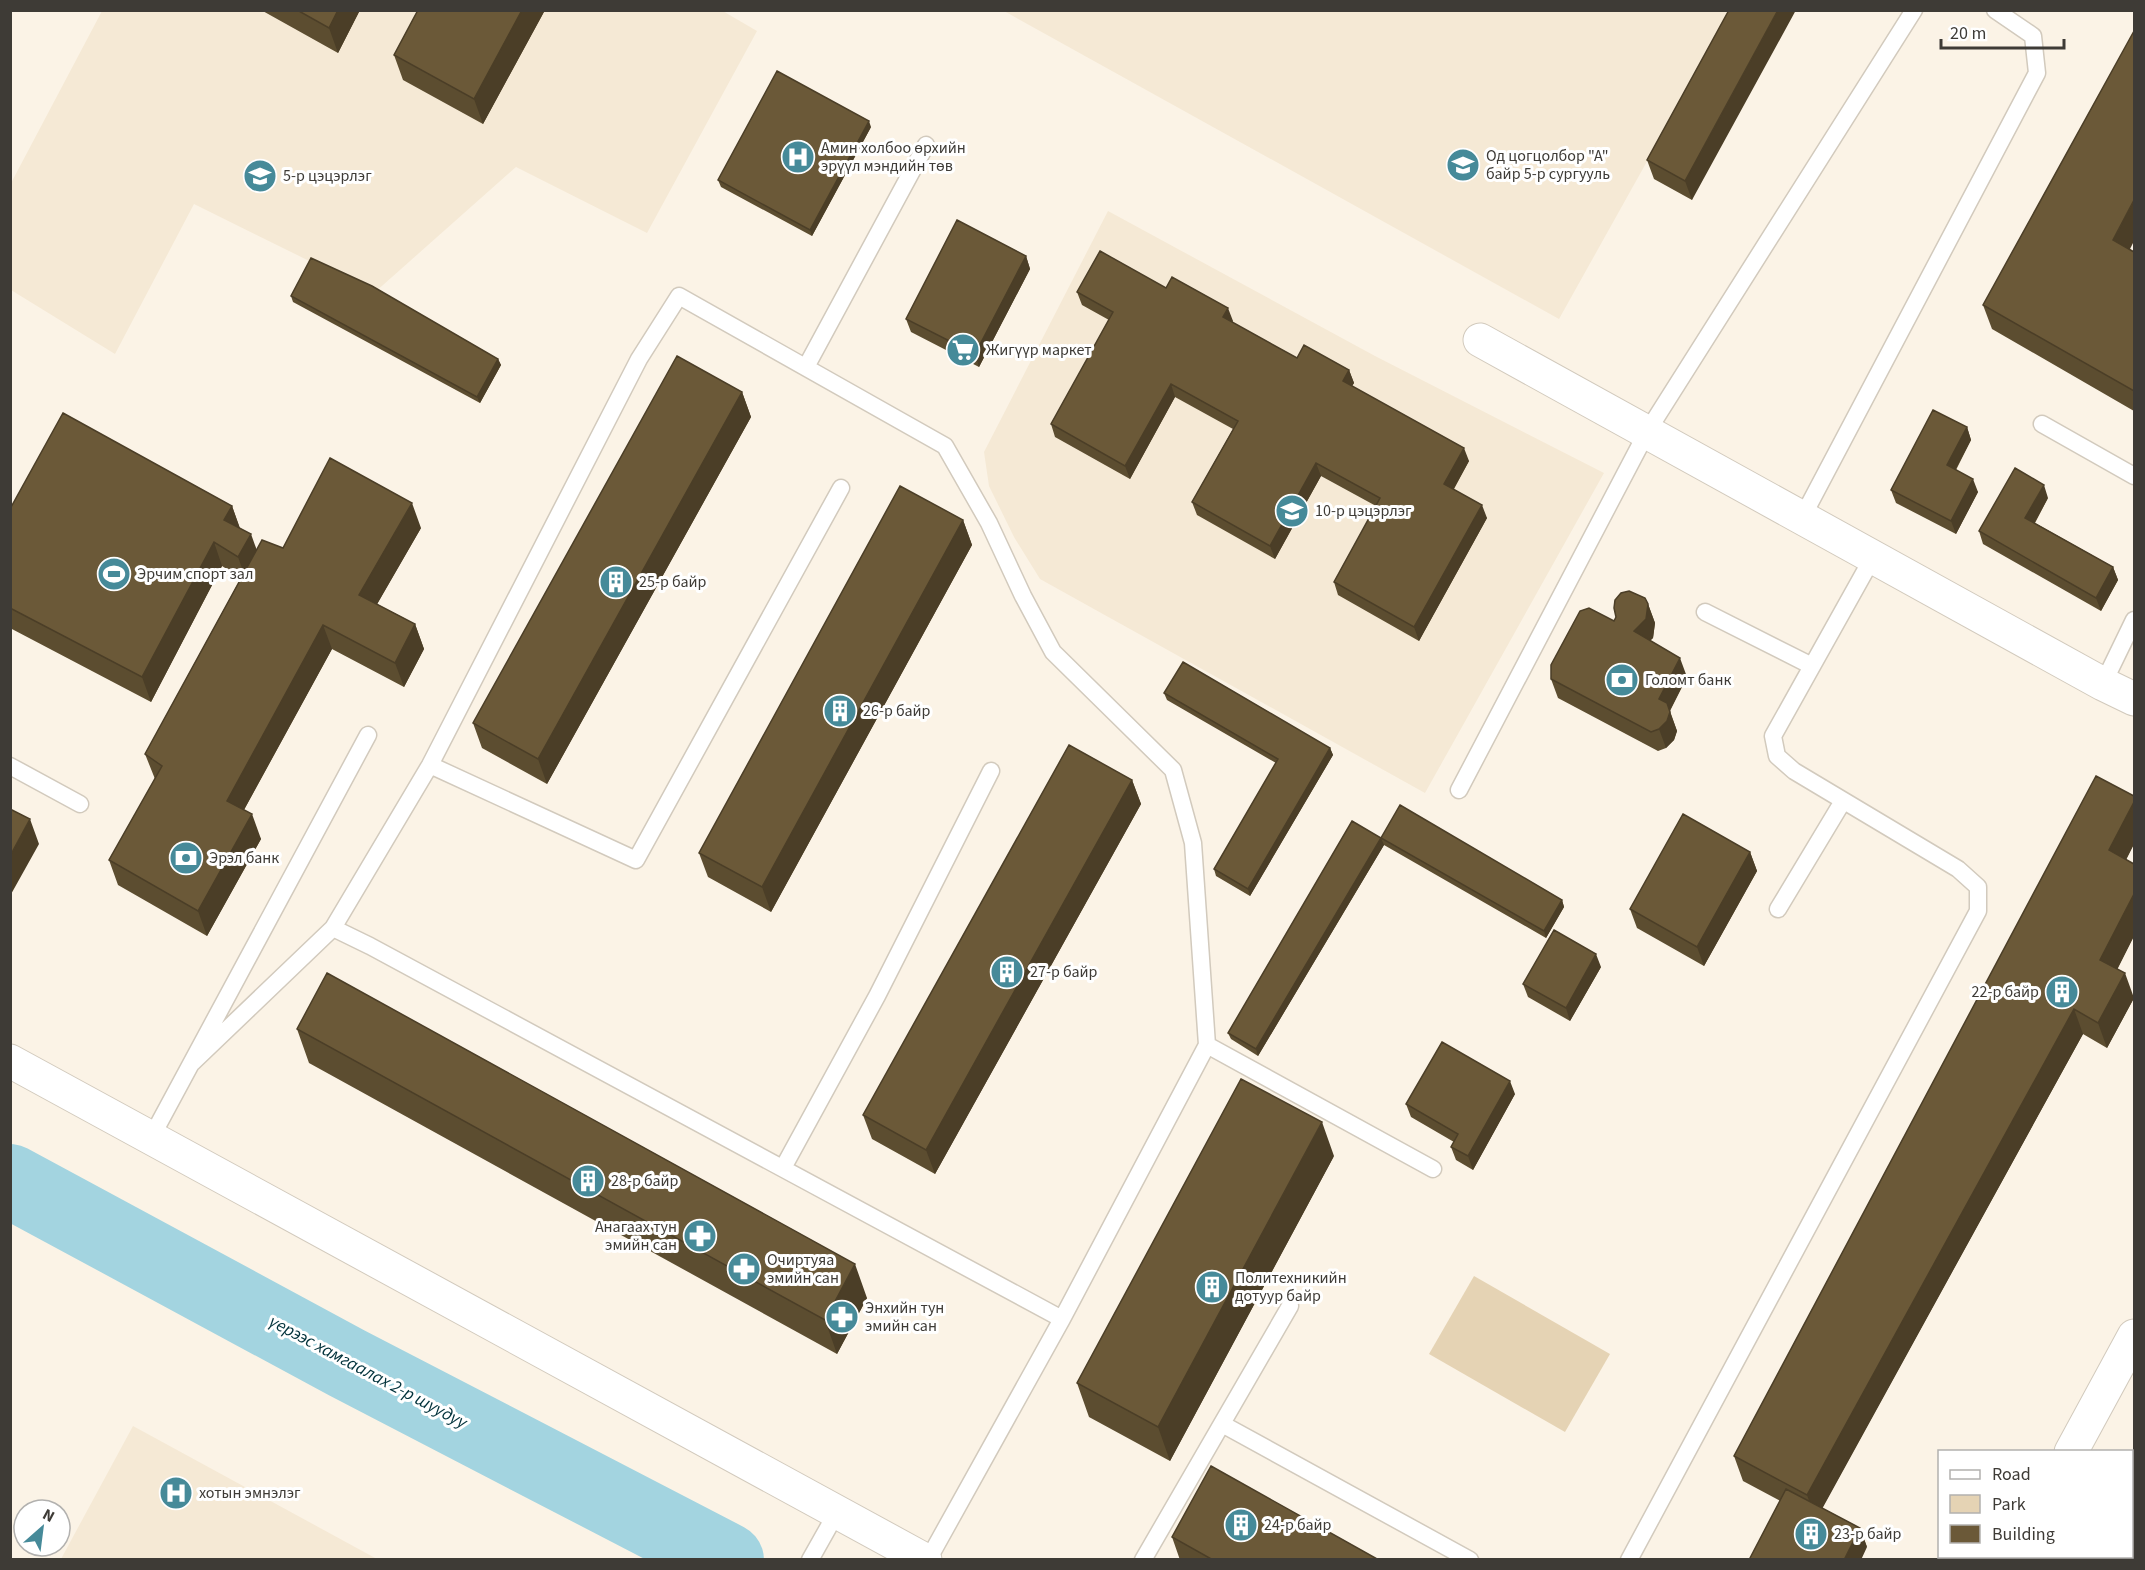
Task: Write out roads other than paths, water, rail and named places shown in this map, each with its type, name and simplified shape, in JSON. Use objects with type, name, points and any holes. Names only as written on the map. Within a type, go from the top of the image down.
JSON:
[{"type":"main road","points":[[1480,340],[2134,699]]},
{"type":"main road","points":[[10,1062],[926,1560]]},
{"type":"main road","points":[[2072,1450],[2134,1336]]},
{"type":"lane","points":[[1460,790],[1647,432],[1914,10]]},
{"type":"lane","points":[[1802,518],[2037,73],[2033,36],[1995,10]]},
{"type":"lane","points":[[806,367],[926,145]]},
{"type":"lane","points":[[192,1063],[333,928],[430,765],[639,359],[679,296],[945,446],[989,523],[1023,596],[1053,652],[1173,770],[1193,843],[1207,1045],[1062,1319],[926,1560]]},
{"type":"lane","points":[[2042,424],[2134,476]]},
{"type":"lane","points":[[430,765],[636,860],[841,488]]},
{"type":"lane","points":[[1629,1560],[1978,911],[1978,887],[1958,869],[1794,771],[1777,756],[1773,736],[1873,557]]},
{"type":"lane","points":[[1705,612],[1812,666]]},
{"type":"lane","points":[[2103,684],[2134,620]]},
{"type":"lane","points":[[151,1138],[368,735]]},
{"type":"lane","points":[[10,766],[80,804]]},
{"type":"lane","points":[[783,1168],[877,996],[991,771]]},
{"type":"lane","points":[[1778,909],[1843,801]]},
{"type":"lane","points":[[333,928],[1062,1319]]},
{"type":"lane","points":[[1207,1045],[1433,1168]]},
{"type":"lane","points":[[1143,1560],[1290,1306]]},
{"type":"lane","points":[[1222,1424],[1470,1560]]},
{"type":"lane","points":[[811,1557],[837,1512]]},
{"type":"waterway","name":"үерээс хамгаалах 2-р шуудуу","points":[[10,1181],[347,1363],[727,1560]]},
{"type":"place","name":"Амин холбоо өрхийн эрүүл мэндийн төв","points":[[798,157]]},
{"type":"place","name":"Од цогцолбор \"А\" байр 5-р сургууль","points":[[1463,165]]},
{"type":"place","name":"5-р цэцэрлэг","points":[[260,176]]},
{"type":"place","name":"Жигүүр маркет","points":[[963,350]]},
{"type":"place","name":"10-р цэцэрлэг","points":[[1292,511]]},
{"type":"place","name":"Эрчим спорт зал","points":[[114,574]]},
{"type":"place","name":"25-р байр","points":[[616,582]]},
{"type":"place","name":"Голомт банк","points":[[1622,680]]},
{"type":"place","name":"26-р байр","points":[[840,711]]},
{"type":"place","name":"Эрэл банк","points":[[186,858]]},
{"type":"place","name":"27-р байр","points":[[1007,972]]},
{"type":"place","name":"22-р байр","points":[[2062,992]]},
{"type":"place","name":"28-р байр","points":[[588,1181]]},
{"type":"place","name":"Анагаах тун эмийн сан","points":[[700,1236]]},
{"type":"place","name":"Очиртуяа эмийн сан","points":[[744,1269]]},
{"type":"place","name":"Политехникийн дотуур байр","points":[[1212,1287]]},
{"type":"place","name":"Энхийн тун эмийн сан","points":[[842,1317]]},
{"type":"place","name":"хотын эмнэлэг","points":[[176,1493]]},
{"type":"place","name":"24-р байр","points":[[1241,1525]]},
{"type":"place","name":"23-р байр","points":[[1811,1534]]}]
